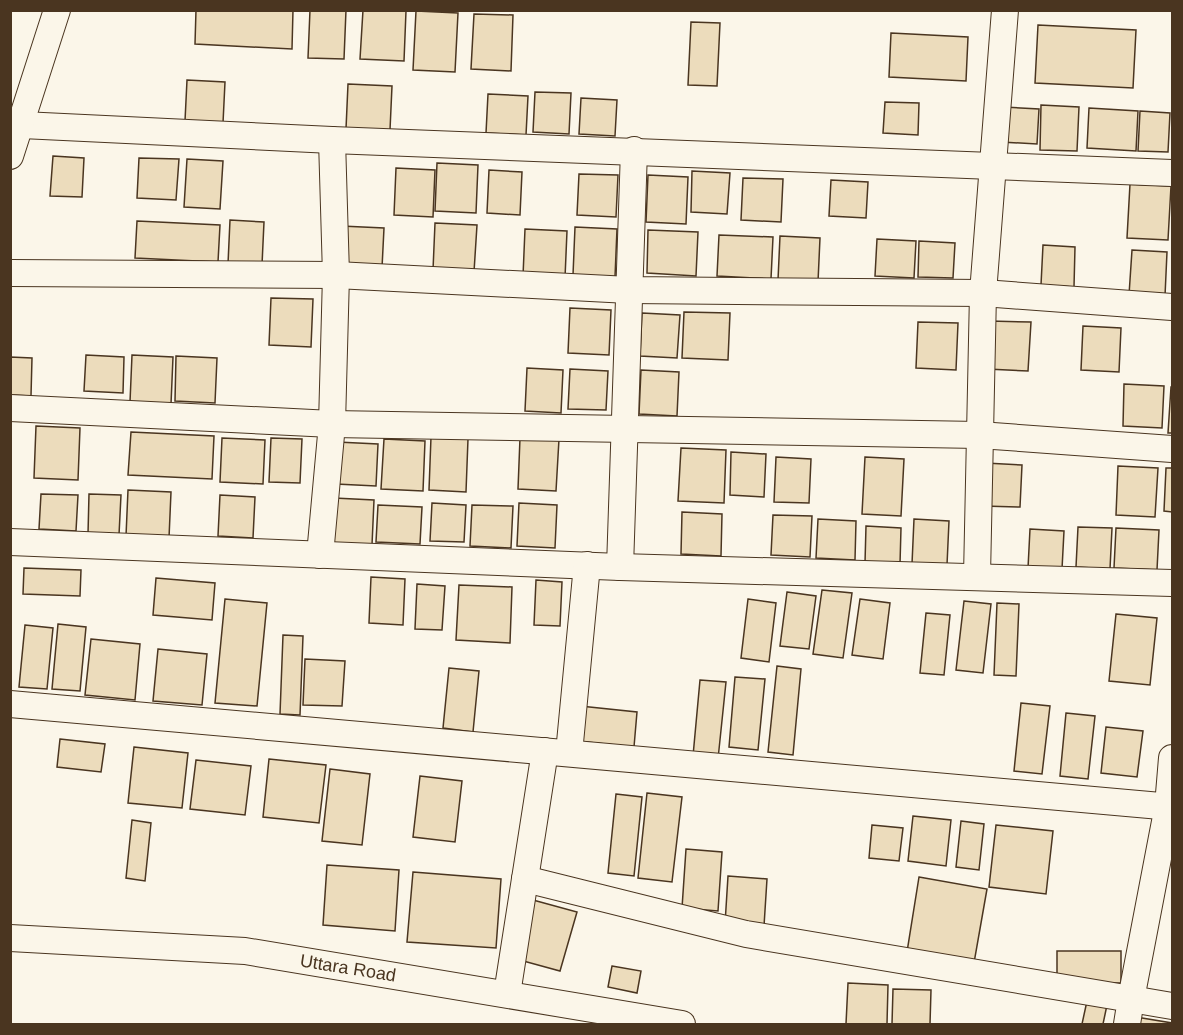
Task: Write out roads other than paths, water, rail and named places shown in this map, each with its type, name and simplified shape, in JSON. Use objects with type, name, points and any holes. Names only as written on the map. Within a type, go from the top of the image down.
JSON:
[{"type":"street","points":[[10,156],[22,125],[57,10]]},
{"type":"street","points":[[977,576],[983,293],[1005,10]]},
{"type":"street","points":[[22,125],[332,140],[634,150],[1173,173]]},
{"type":"street","points":[[320,555],[332,424],[336,275],[332,140]]},
{"type":"street","points":[[620,567],[634,150]]},
{"type":"street","points":[[10,273],[336,275],[629,290],[983,293],[1173,307]]},
{"type":"street","points":[[10,408],[332,424],[979,435],[1173,449]]},
{"type":"street","points":[[10,542],[587,566],[1173,583]]},
{"type":"street","points":[[507,994],[525,879],[557,752],[587,566]]},
{"type":"street","points":[[10,704],[1170,807]]},
{"type":"street","points":[[1128,1024],[1131,999],[1170,807],[1173,758]]},
{"type":"street","points":[[525,879],[746,934],[1173,1006]]},
{"type":"street","name":"Uttara Road","points":[[10,938],[245,951],[507,994],[652,1022],[682,1024]]}]
